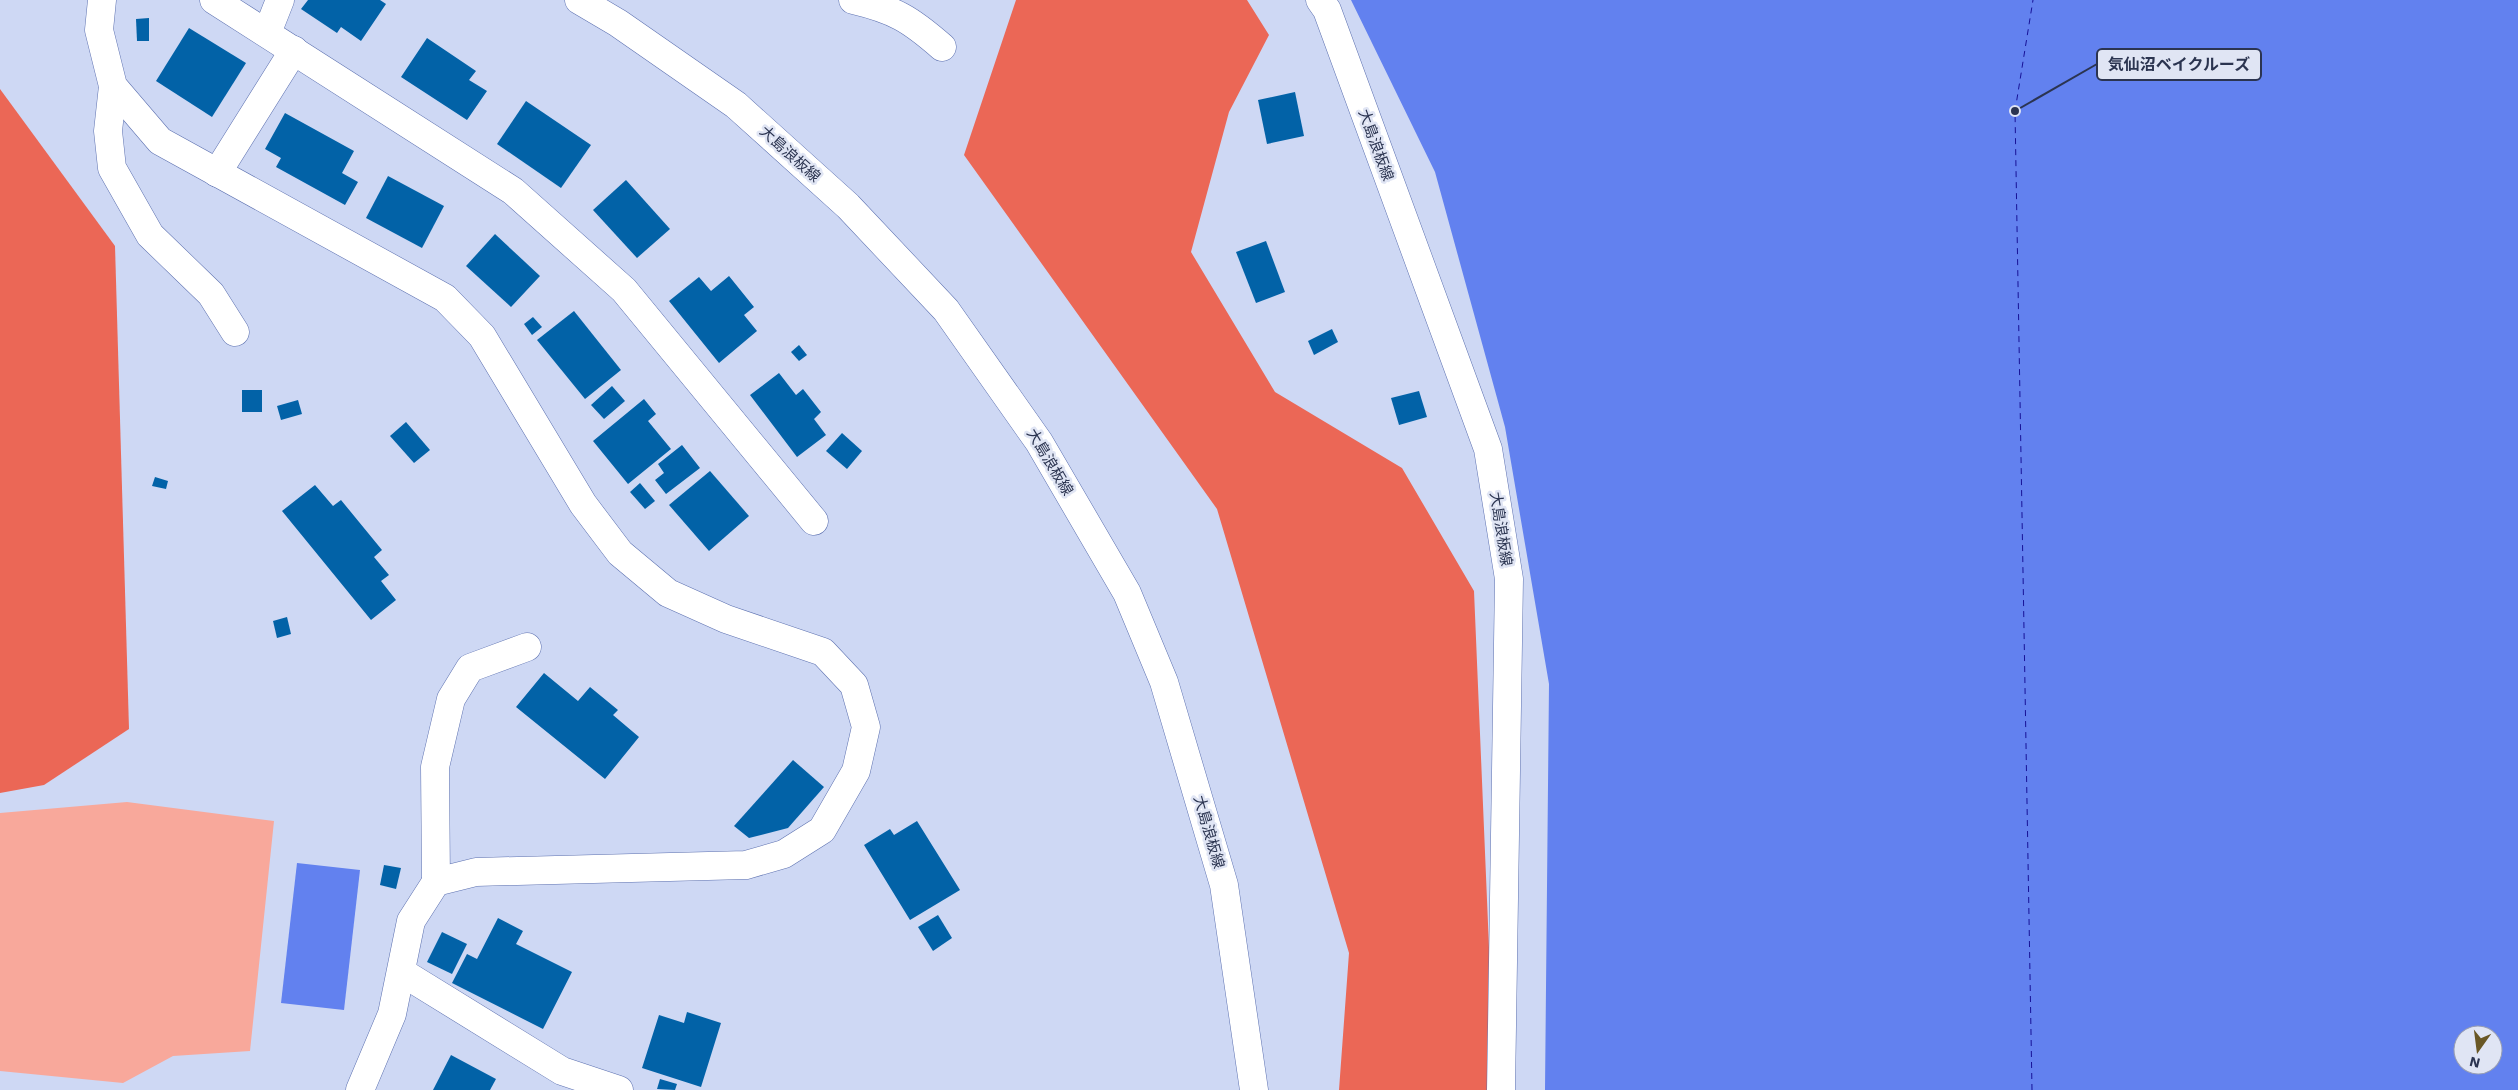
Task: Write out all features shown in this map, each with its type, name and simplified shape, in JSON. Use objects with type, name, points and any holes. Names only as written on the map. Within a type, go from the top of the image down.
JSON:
[{"type":"street","points":[[102,0],[99,30],[114,86],[108,132],[112,168],[150,235],[211,294],[235,332]]},
{"type":"street","points":[[214,0],[513,191],[624,290],[814,521]]},
{"type":"street","points":[[267,33],[280,0]]},
{"type":"street","name":"大島浪板線","points":[[579,0],[618,23],[736,105],[848,206],[946,310],[1039,442],[1127,593],[1164,682],[1224,885],[1254,1090]]},
{"type":"street","points":[[853,0],[885,7],[915,24],[942,47]]},
{"type":"street","name":"大島浪板線","points":[[1320,0],[1327,10],[1488,448],[1509,579],[1501,1090]]},
{"type":"street","points":[[216,173],[294,50]]},
{"type":"street","points":[[114,86],[160,141],[445,298],[482,336],[583,504],[620,553],[668,593],[726,619],[823,652],[854,685],[866,726],[856,771],[822,830],[784,854],[746,865],[476,872],[436,882]]},
{"type":"street","points":[[360,1090],[392,1014],[402,973],[411,922],[436,882],[435,767],[451,700],[470,668],[527,647]]},
{"type":"street","points":[[402,973],[559,1081],[619,1090]]},
{"type":"shaded area","points":[[1016,0],[1247,0],[1269,35],[1229,112],[1191,252],[1275,392],[1402,468],[1474,591],[1495,1090],[1339,1090],[1349,953],[1217,509],[964,155]]},
{"type":"shaded area","points":[[0,89],[115,246],[129,729],[44,785],[0,793]]},
{"type":"shaded area","points":[[127,802],[274,821],[250,1051],[173,1056],[123,1083],[0,1071],[0,813]]},
{"type":"water","points":[[1351,0],[2518,0],[2518,1090],[1545,1090],[1549,684],[1505,427],[1435,172]]},
{"type":"water","points":[[297,863],[360,870],[344,1010],[281,1003]]},
{"type":"building","points":[[308,0],[380,0],[386,4],[361,41],[341,27],[337,33],[301,9]]},
{"type":"building","points":[[149,18],[149,41],[137,41],[136,19]]},
{"type":"building","points":[[189,28],[246,63],[212,117],[156,81]]},
{"type":"building","points":[[427,38],[476,71],[469,80],[487,91],[467,120],[401,77]]},
{"type":"building","points":[[1295,92],[1304,136],[1267,144],[1258,100]]},
{"type":"building","points":[[526,101],[591,145],[561,188],[497,144]]},
{"type":"building","points":[[285,113],[354,151],[342,173],[358,182],[345,205],[276,167],[281,158],[265,149]]},
{"type":"building","points":[[388,176],[444,206],[422,248],[366,218]]},
{"type":"building","points":[[626,180],[670,229],[637,258],[593,210]]},
{"type":"building","points":[[495,234],[540,276],[511,307],[466,266]]},
{"type":"building","points":[[1266,241],[1285,292],[1256,303],[1236,252]]},
{"type":"building","points":[[729,276],[754,307],[744,315],[757,331],[719,363],[669,301],[699,277],[711,291]]},
{"type":"building","points":[[574,311],[621,370],[585,399],[537,340]]},
{"type":"building","points":[[533,317],[542,327],[532,335],[524,324]]},
{"type":"building","points":[[1332,329],[1338,342],[1314,355],[1308,341]]},
{"type":"building","points":[[799,345],[807,355],[799,361],[791,352]]},
{"type":"building","points":[[779,373],[796,395],[803,389],[821,412],[814,419],[826,435],[797,457],[750,395]]},
{"type":"building","points":[[612,386],[625,401],[604,419],[591,405]]},
{"type":"building","points":[[242,390],[262,390],[262,412],[242,412]]},
{"type":"building","points":[[1419,391],[1427,417],[1399,425],[1391,398]]},
{"type":"building","points":[[644,399],[656,414],[648,421],[671,449],[628,484],[593,441]]},
{"type":"building","points":[[298,400],[302,414],[281,420],[277,406]]},
{"type":"building","points":[[406,422],[430,450],[414,463],[390,436]]},
{"type":"building","points":[[842,433],[862,451],[847,469],[826,451]]},
{"type":"building","points":[[682,445],[700,468],[666,494],[655,480],[664,473],[658,464]]},
{"type":"building","points":[[710,471],[749,516],[709,551],[669,505]]},
{"type":"building","points":[[155,477],[168,481],[166,489],[152,486]]},
{"type":"building","points":[[640,483],[655,501],[645,509],[630,492]]},
{"type":"building","points":[[315,485],[333,506],[341,500],[382,550],[374,557],[389,575],[381,581],[396,600],[371,620],[282,511]]},
{"type":"building","points":[[287,617],[291,634],[277,638],[273,621]]},
{"type":"building","points":[[544,673],[578,701],[590,687],[618,710],[613,715],[639,737],[605,779],[516,707]]},
{"type":"building","points":[[793,760],[824,787],[788,828],[749,838],[734,826]]},
{"type":"building","points":[[917,821],[960,890],[910,920],[864,845],[890,829],[894,835]]},
{"type":"building","points":[[384,865],[401,868],[396,889],[380,885]]},
{"type":"building","points":[[938,915],[952,938],[933,951],[918,927]]},
{"type":"building","points":[[498,918],[523,931],[516,944],[572,972],[543,1029],[452,983],[467,954],[477,959]]},
{"type":"building","points":[[442,932],[467,944],[452,974],[427,962]]},
{"type":"building","points":[[687,1012],[721,1023],[701,1087],[642,1068],[659,1015],[684,1023]]},
{"type":"building","points":[[451,1055],[496,1079],[490,1090],[433,1090]]},
{"type":"building","points":[[660,1079],[677,1084],[675,1090],[657,1089]]},
{"type":"ferry route","points":[[2032,1090],[2015,111],[2033,0]]},
{"type":"place","name":"気仙沼ベイクルーズ","points":[[2015,111]]}]
